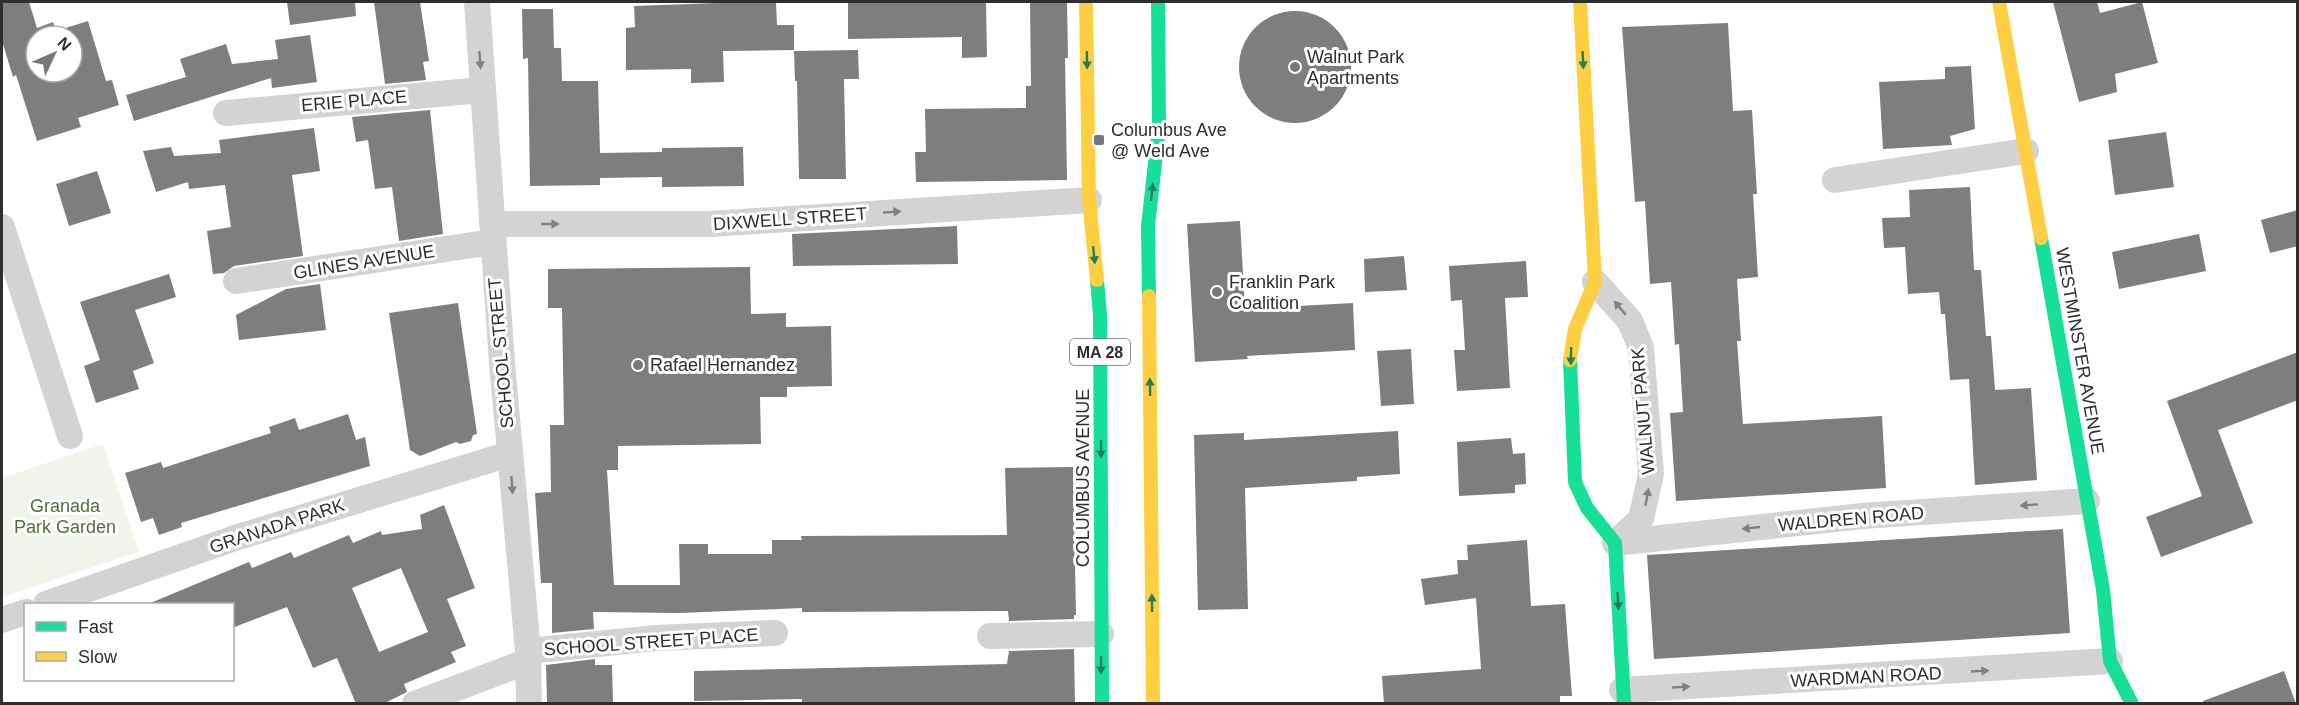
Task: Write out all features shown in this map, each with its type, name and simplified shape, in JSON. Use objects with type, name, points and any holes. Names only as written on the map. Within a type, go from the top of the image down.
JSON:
[{"type":"street","name":"SCHOOL STREET","points":[[477,2],[492,233],[528,656],[529,704]]},
{"type":"street","name":"COLUMBUS AVENUE","points":[[1086,2],[1089,200],[1100,315],[1102,704]]},
{"type":"street","name":"MA 28","points":[[1153,704],[1148,226],[1158,127],[1158,2]]},
{"type":"street","points":[[1580,2],[1595,282],[1592,294],[1575,329],[1570,351],[1575,482],[1587,508],[1615,543],[1623,697]]},
{"type":"street","name":"WESTMINSTER AVENUE","points":[[1999,2],[2103,590],[2110,661],[2132,704]]},
{"type":"street","name":"ERIE PLACE","points":[[226,113],[482,90]]},
{"type":"street","points":[[1835,180],[2026,151]]},
{"type":"street","name":"DIXWELL STREET","points":[[492,233],[710,224],[1089,200]]},
{"type":"street","points":[[2,227],[70,436]]},
{"type":"street","name":"GLINES AVENUE","points":[[236,281],[492,233]]},
{"type":"street","name":"WALNUT PARK","points":[[1595,282],[1630,321],[1641,348],[1651,474],[1641,519],[1615,543]]},
{"type":"street","name":"GRANADA PARK","points":[[49,603],[238,537],[510,454]]},
{"type":"street","name":"WALDREN ROAD","points":[[1615,543],[1862,516],[2087,501]]},
{"type":"street","points":[[2,620],[24,613]]},
{"type":"street","name":"SCHOOL STREET PLACE","points":[[416,704],[528,656],[656,638],[775,633]]},
{"type":"street","points":[[990,636],[1101,634]]},
{"type":"street","name":"WARDMAN ROAD","points":[[1623,697],[2110,661]]},
{"type":"green space","name":"Granada Park Garden","points":[[103,444],[139,552],[2,597],[2,478]]},
{"type":"building","points":[[2,2],[29,2],[36,24],[24,24],[24,84],[84,84],[84,24],[78,24],[88,21],[106,81],[112,80],[119,105],[78,118],[81,127],[37,141],[16,75],[13,77],[2,41]]},
{"type":"building","points":[[287,2],[355,2],[356,16],[290,25]]},
{"type":"building","points":[[374,2],[420,2],[429,61],[423,62],[426,80],[385,84]]},
{"type":"building","points":[[776,2],[777,25],[794,25],[794,50],[723,51],[724,82],[691,83],[691,69],[626,70],[626,28],[635,27],[634,6]]},
{"type":"building","points":[[848,2],[986,2],[987,57],[962,58],[962,37],[848,39]]},
{"type":"building","points":[[1030,2],[1067,2],[1068,58],[1065,58],[1067,180],[916,182],[915,152],[926,152],[925,109],[1026,108],[1026,86],[1031,86]]},
{"type":"building","points":[[2053,2],[2097,2],[2100,13],[2142,2],[2158,63],[2115,74],[2117,92],[2079,102]]},
{"type":"building","points":[[522,9],[553,9],[554,48],[561,48],[562,81],[598,81],[600,153],[662,152],[662,148],[743,147],[744,186],[662,187],[662,177],[600,178],[600,185],[530,186],[528,58],[523,59]]},
{"type":"building","name":"Walnut Park Apartments","points":[[1295,11],[1317,15],[1335,27],[1347,45],[1351,67],[1347,89],[1335,107],[1317,119],[1295,123],[1273,119],[1255,107],[1243,89],[1239,67],[1243,45],[1255,27],[1273,15]]},
{"type":"building","points":[[1728,23],[1733,111],[1752,110],[1757,194],[1753,194],[1758,277],[1737,279],[1741,341],[1737,341],[1743,424],[1882,416],[1886,488],[1676,501],[1670,413],[1683,412],[1679,344],[1675,345],[1671,282],[1650,284],[1645,201],[1635,202],[1622,27]]},
{"type":"building","points":[[310,35],[317,82],[272,88],[271,78],[134,121],[126,95],[186,77],[180,59],[226,44],[232,64],[278,59],[275,40]]},
{"type":"building","points":[[858,50],[859,79],[844,79],[846,179],[799,179],[797,81],[795,81],[794,51]]},
{"type":"building","points":[[1971,66],[1975,129],[1950,136],[1952,145],[1883,149],[1879,82],[1945,79],[1945,67]]},
{"type":"building","points":[[430,110],[443,234],[399,241],[392,187],[375,189],[368,140],[356,142],[352,117]]},
{"type":"building","points":[[314,128],[320,171],[292,175],[303,256],[234,266],[224,273],[213,274],[207,231],[231,227],[225,185],[189,189],[188,182],[156,192],[143,151],[171,147],[174,156],[221,153],[219,140]]},
{"type":"building","points":[[2166,132],[2174,187],[2115,195],[2108,140]]},
{"type":"building","points":[[97,171],[111,213],[69,226],[56,184]]},
{"type":"building","points":[[1970,187],[1974,270],[1981,270],[1986,336],[1991,336],[1995,390],[2031,388],[2037,480],[1975,485],[1969,379],[1950,380],[1945,314],[1941,314],[1939,292],[1908,294],[1905,247],[1884,248],[1882,218],[1910,217],[1909,190]]},
{"type":"building","points":[[2298,210],[2298,246],[2270,253],[2261,220]]},
{"type":"building","points":[[1240,221],[1245,309],[1353,303],[1355,350],[1247,356],[1248,359],[1195,362],[1187,224]]},
{"type":"building","points":[[957,226],[958,264],[793,266],[792,234]]},
{"type":"building","points":[[2199,234],[2206,271],[2119,289],[2112,252]]},
{"type":"building","points":[[1404,256],[1407,290],[1365,292],[1364,259]]},
{"type":"building","points":[[1526,261],[1528,297],[1505,298],[1510,388],[1457,391],[1454,350],[1465,350],[1462,300],[1451,301],[1449,266]]},
{"type":"building","points":[[750,267],[751,314],[786,313],[786,327],[831,326],[832,386],[787,387],[787,397],[760,397],[761,444],[618,446],[618,470],[607,470],[614,585],[680,585],[679,544],[708,544],[708,554],[772,554],[772,540],[802,540],[801,536],[1007,535],[1005,468],[1073,467],[1076,615],[1074,619],[1009,621],[1008,611],[802,612],[802,608],[680,613],[593,612],[594,629],[552,633],[552,583],[541,583],[535,493],[551,492],[550,425],[564,425],[562,308],[548,308],[548,269]]},
{"type":"building","points":[[169,274],[176,297],[135,310],[154,363],[133,371],[139,389],[96,403],[84,366],[100,360],[80,302]]},
{"type":"building","points":[[320,284],[326,330],[239,340],[236,315],[286,289]]},
{"type":"building","points":[[458,303],[477,434],[473,435],[471,441],[460,444],[456,442],[420,456],[410,450],[389,313]]},
{"type":"building","points":[[1411,349],[1414,404],[1381,406],[1377,351]]},
{"type":"building","points":[[2298,352],[2298,400],[2218,430],[2253,523],[2161,557],[2146,517],[2202,496],[2167,401]]},
{"type":"building","points":[[348,414],[356,440],[365,437],[370,466],[181,523],[182,527],[159,535],[153,518],[141,522],[125,473],[161,462],[163,468],[271,433],[269,427],[295,418],[299,430]]},
{"type":"building","points":[[1398,431],[1400,474],[1357,477],[1357,481],[1245,488],[1248,609],[1198,610],[1194,435],[1244,433],[1244,440]]},
{"type":"building","points":[[1511,438],[1513,454],[1525,453],[1526,484],[1515,485],[1515,493],[1459,496],[1457,442]]},
{"type":"building","points":[[444,505],[475,588],[447,599],[466,646],[451,652],[456,662],[404,684],[407,692],[383,704],[356,704],[337,658],[313,668],[287,607],[234,627],[234,603],[150,603],[249,562],[252,568],[291,552],[294,558],[349,535],[353,543],[381,531],[382,535],[422,529],[420,515]],"holes":[[[401,568],[428,632],[379,652],[352,588]]]},
{"type":"building","points":[[2063,529],[2070,633],[1654,659],[1647,555]]},
{"type":"building","points":[[1527,540],[1531,606],[1565,604],[1572,696],[1560,696],[1560,704],[1384,704],[1382,676],[1481,669],[1476,598],[1425,605],[1421,579],[1458,574],[1457,560],[1468,560],[1467,545]]},
{"type":"building","points":[[1074,649],[1075,704],[802,704],[802,699],[694,701],[694,671],[1007,664],[1009,651]]},
{"type":"building","points":[[595,659],[595,665],[612,665],[613,702],[547,703],[546,665]]},
{"type":"building","points":[[2284,671],[2296,704],[2204,704],[2203,701]]},
{"type":"traffic: fast","points":[[1149,296],[1148,226],[1159,127],[1158,2]]},
{"type":"traffic: fast","points":[[2041,238],[2103,590],[2110,661],[2132,704]]},
{"type":"traffic: fast","points":[[1097,280],[1100,315],[1102,704]]},
{"type":"traffic: fast","points":[[1570,360],[1575,482],[1587,508],[1615,543],[1624,704]]},
{"type":"traffic: slow","points":[[1086,2],[1089,200],[1097,280]]},
{"type":"traffic: slow","points":[[1570,360],[1575,329],[1595,282],[1580,2]]},
{"type":"traffic: slow","points":[[1999,2],[2041,238]]},
{"type":"traffic: slow","points":[[1149,296],[1153,704]]},
{"type":"place","name":"Walnut Park Apartments","points":[[1295,67]]},
{"type":"place","name":"Columbus Ave @ Weld Ave","points":[[1099,140]]},
{"type":"place","name":"Franklin Park Coalition","points":[[1217,292]]},
{"type":"place","name":"Rafael Hernandez","points":[[638,365]]}]
